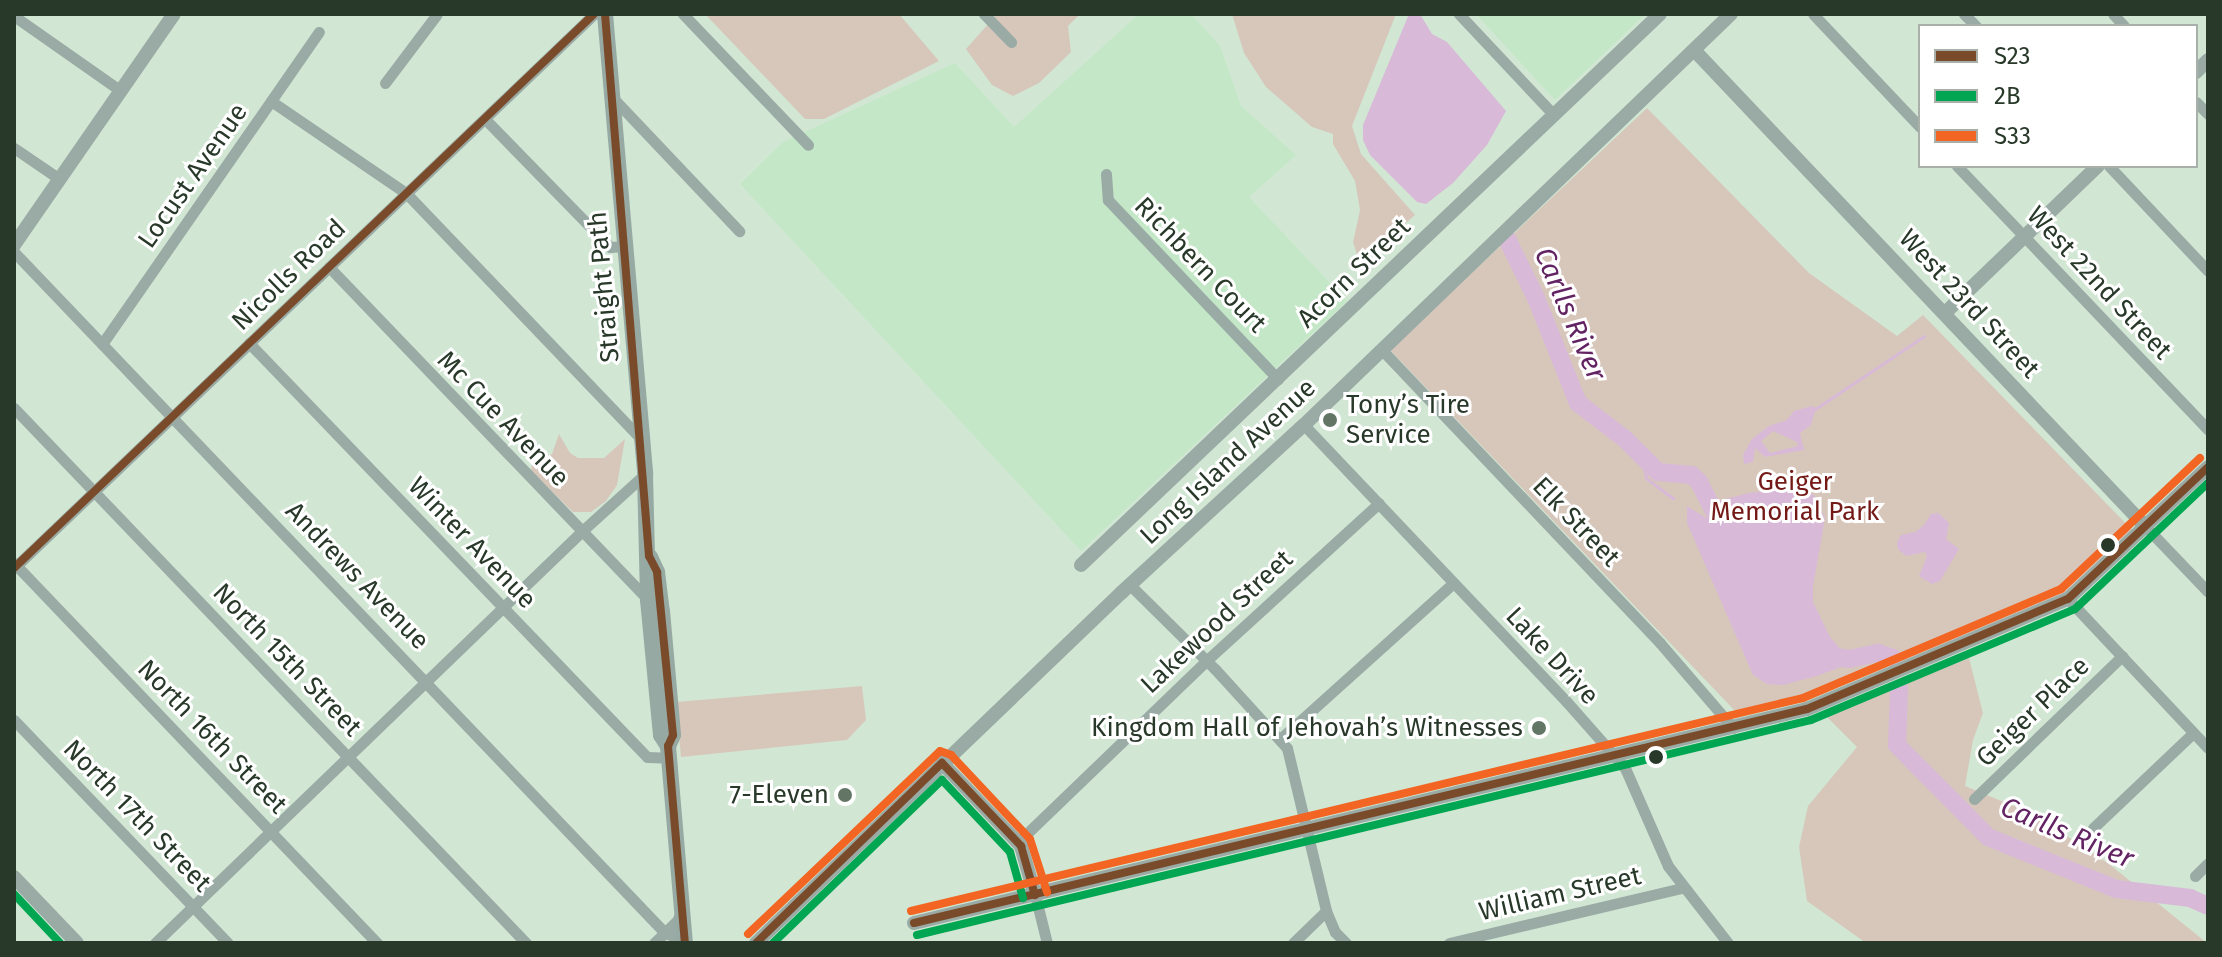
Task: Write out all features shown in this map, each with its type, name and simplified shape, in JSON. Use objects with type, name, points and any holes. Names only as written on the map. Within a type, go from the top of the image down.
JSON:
[{"type":"main road","name":"Straight Path","points":[[605,14],[645,474],[648,600],[661,735],[669,752]]},
{"type":"main road","name":"Straight Path","points":[[649,556],[657,572],[662,611],[673,735],[669,752],[685,942]]},
{"type":"street","points":[[14,245],[174,14]]},
{"type":"street","points":[[385,83],[437,14]]},
{"type":"street","name":"Nicolls Road","points":[[15,565],[594,14]]},
{"type":"street","points":[[683,14],[808,145]]},
{"type":"street","points":[[984,14],[1011,42]]},
{"type":"street","points":[[1459,14],[1554,115]]},
{"type":"street","name":"Acorn Street","points":[[1081,565],[1660,14]]},
{"type":"street","name":"Long Island Avenue","points":[[756,943],[1130,585],[1304,425],[1731,14]]},
{"type":"street","points":[[1813,14],[1918,125]]},
{"type":"street","points":[[14,16],[121,91]]},
{"type":"street","name":"Locust Avenue","points":[[102,344],[319,32]]},
{"type":"street","name":"West 23rd Street","points":[[1694,50],[2208,592]]},
{"type":"street","points":[[611,96],[739,231]]},
{"type":"street","points":[[271,101],[406,193],[642,439]]},
{"type":"street","points":[[485,119],[610,247],[625,246]]},
{"type":"street","points":[[14,148],[58,178]]},
{"type":"street","name":"West 22nd Street","points":[[1959,168],[2208,430]]},
{"type":"street","points":[[1945,313],[2096,168]]},
{"type":"street","points":[[2111,168],[2208,271]]},
{"type":"street","name":"Richbern Court","points":[[1106,174],[1108,200],[1278,379]]},
{"type":"street","name":"Andrews Avenue","points":[[14,252],[665,933]]},
{"type":"street","name":"Mc Cue Avenue","points":[[329,267],[648,600]]},
{"type":"street","name":"Winter Avenue","points":[[249,343],[647,757],[669,752]]},
{"type":"street","name":"Elk Street","points":[[1382,350],[1660,643],[1733,728]]},
{"type":"street","name":"North 15th Street","points":[[14,408],[526,943]]},
{"type":"street","name":"Lake Drive","points":[[1304,425],[1625,768],[1655,843],[1681,888],[1728,943]]},
{"type":"street","points":[[914,923],[1614,757],[1829,701],[2068,599],[2208,467]]},
{"type":"street","points":[[155,943],[426,680],[645,474]]},
{"type":"street","name":"Lakewood Street","points":[[1018,842],[1206,661],[1379,503]]},
{"type":"street","name":"North 16th Street","points":[[15,565],[377,943]]},
{"type":"street","points":[[1280,739],[1453,583]]},
{"type":"street","points":[[1130,585],[1206,661],[1288,751],[1326,911],[1335,932],[1346,943]]},
{"type":"street","points":[[2068,599],[2208,748]]},
{"type":"street","name":"Geiger Place","points":[[1974,799],[2122,656]]},
{"type":"street","name":"North 17th Street","points":[[14,720],[228,943]]},
{"type":"street","points":[[2093,828],[2193,733]]},
{"type":"street","points":[[942,763],[1018,842],[1047,943]]},
{"type":"street","points":[[2195,876],[2208,863]]},
{"type":"street","points":[[14,877],[77,943]]},
{"type":"street","name":"William Street","points":[[1449,943],[1681,888]]},
{"type":"street","points":[[654,943],[677,921],[682,909]]},
{"type":"street","points":[[1293,943],[1326,911]]},
{"type":"street","points":[[665,933],[685,942]]},
{"type":"shaded area","points":[[1139,14],[1191,14],[1220,46],[1241,106],[1296,155],[1249,197],[1347,301],[1081,551],[740,184],[783,142],[955,63],[1014,127]]},
{"type":"shaded area","points":[[1409,14],[1420,14],[1432,34],[1447,42],[1506,111],[1487,145],[1453,183],[1426,204],[1417,202],[1370,155],[1363,140],[1363,125]]},
{"type":"shaded area","points":[[1476,14],[1645,14],[1555,100]]},
{"type":"shaded area","points":[[1812,406],[1816,408],[1811,425],[1800,433],[1804,450],[1765,457],[1755,448],[1753,462],[1744,464],[1743,455],[1752,439],[1769,426],[1787,420],[1794,411]],"holes":[[[1773,431],[1797,442],[1798,446],[1770,453],[1761,441]]]},
{"type":"shaded area","points":[[1800,488],[1814,495],[1825,518],[1813,602],[1830,637],[1849,659],[1846,665],[1817,676],[1783,685],[1767,684],[1753,675],[1687,523],[1687,506],[1711,521],[1715,516],[1703,502],[1705,498],[1717,501],[1749,493]]},
{"type":"shaded area","points":[[1938,513],[1949,523],[1946,539],[1959,549],[1940,581],[1932,584],[1919,576],[1927,556],[1925,552],[1906,556],[1898,549],[1897,542],[1901,535],[1915,532],[1931,514]]},
{"type":"green space","points":[[705,14],[899,14],[939,61],[824,119],[805,119]]},
{"type":"green space","points":[[997,14],[1080,14],[1068,26],[1071,52],[1039,83],[1013,96],[992,85],[966,49]]},
{"type":"green space","points":[[1232,14],[1396,14],[1352,126],[1361,154],[1415,215],[1360,264],[1353,242],[1360,210],[1355,181],[1333,144],[1333,134],[1312,127],[1266,87],[1244,53]]},
{"type":"green space","name":"Geiger Memorial Park","points":[[1647,108],[1809,273],[1897,336],[1923,315],[2137,535],[2068,599],[1802,700],[1737,713],[1390,350]]},
{"type":"green space","points":[[559,434],[570,453],[578,458],[604,458],[625,439],[617,485],[606,501],[591,512],[573,512],[531,471],[532,464],[552,454]]},
{"type":"green space","points":[[1969,658],[1983,713],[1973,740],[1965,786],[2035,815],[2109,864],[2207,943],[1866,943],[1807,901],[1799,847],[1808,806],[1857,747],[1825,715]]},
{"type":"green space","points":[[862,686],[866,720],[847,740],[681,757],[676,702]]},
{"type":"waterway","name":"Carlls River","points":[[1507,239],[1536,298],[1578,403],[1625,439],[1658,472],[1692,475],[1699,482],[1716,516]]},
{"type":"waterway","points":[[1815,409],[1924,336]]},
{"type":"waterway","points":[[1643,461],[1646,478],[1673,498]]},
{"type":"waterway","name":"Carlls River","points":[[1824,655],[1849,659],[1878,653],[1893,658]]},
{"type":"waterway","name":"Carlls River","points":[[1899,689],[1897,745],[1988,837],[2116,889],[2190,898],[2208,906]]},
{"type":"transit line","name":"S23","points":[[14,568],[594,14]]},
{"type":"transit line","name":"S23","points":[[605,14],[649,556],[657,572],[673,735],[668,746],[685,943]]},
{"type":"transit line","name":"S33","points":[[911,911],[1803,698],[2061,589],[2200,458]]},
{"type":"transit line","name":"S23","points":[[914,923],[1807,709],[2068,599],[2208,467]]},
{"type":"transit line","name":"2B","points":[[917,935],[1811,720],[2075,609],[2208,483]]},
{"type":"transit line","name":"S33","points":[[748,934],[940,751],[951,755],[1030,839],[1047,892]]},
{"type":"transit line","name":"S23","points":[[756,943],[942,763],[1021,846],[1035,895]]},
{"type":"transit line","name":"2B","points":[[773,943],[942,780],[1010,852],[1023,898]]},
{"type":"transit line","name":"2B","points":[[14,894],[60,943]]},
{"type":"place","name":"Tony’s Tire Service","points":[[1330,420]]},
{"type":"place","name":"Kingdom Hall of Jehovah’s Witnesses","points":[[1539,728]]},
{"type":"place","name":"7-Eleven","points":[[845,795]]}]
